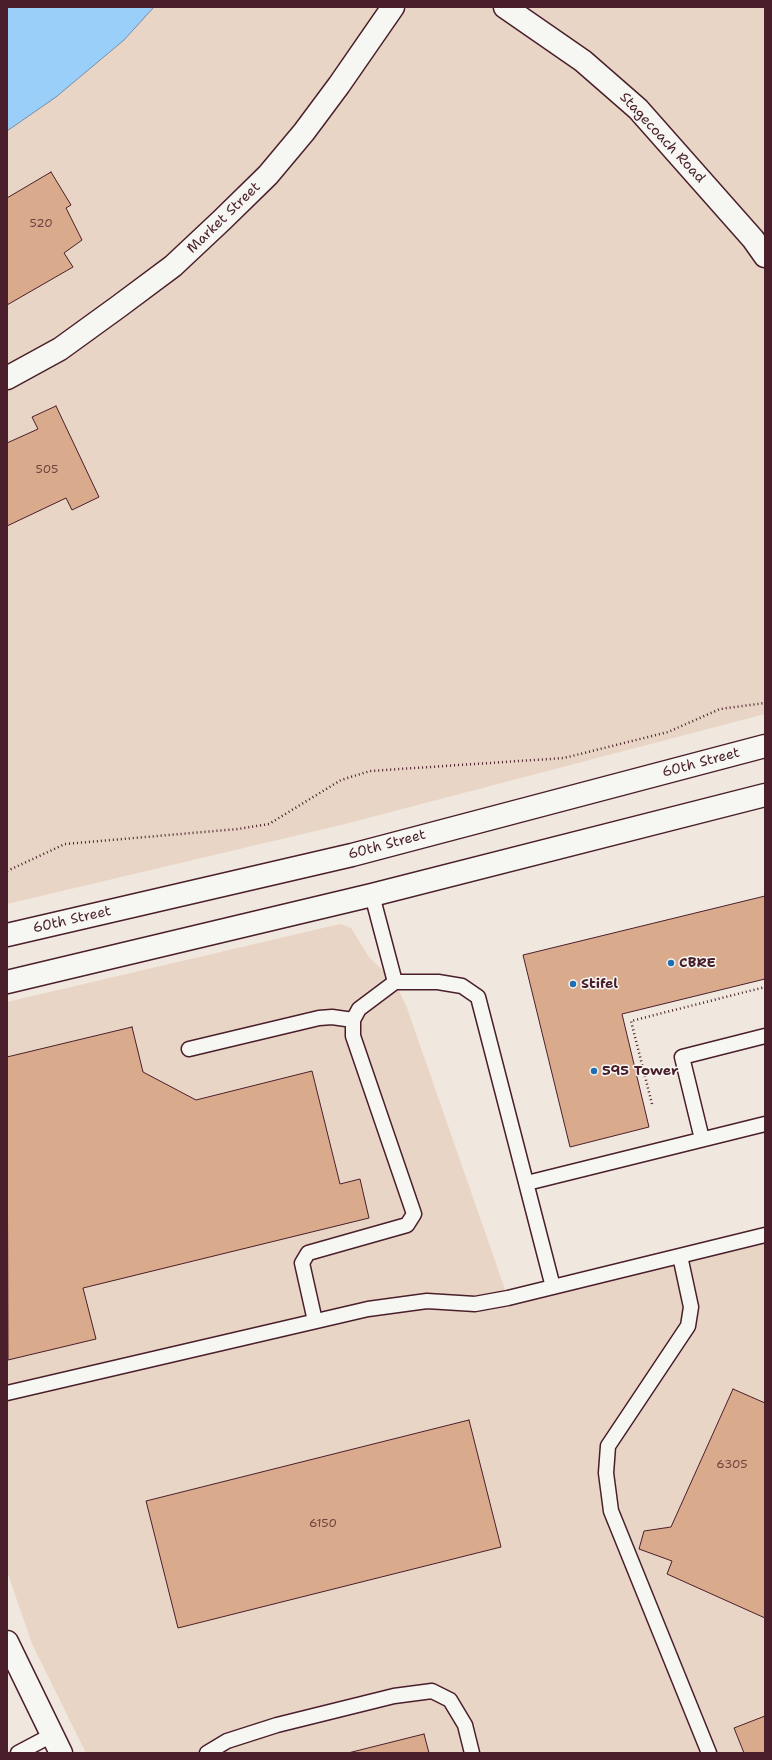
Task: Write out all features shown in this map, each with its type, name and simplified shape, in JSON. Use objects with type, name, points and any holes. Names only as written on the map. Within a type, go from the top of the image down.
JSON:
[{"type":"street","name":"Market Street","points":[[7,378],[60,349],[167,271],[237,205],[268,175],[304,132],[344,79],[393,7]]},
{"type":"street","name":"Stagecoach Road","points":[[505,7],[583,61],[638,109],[754,239],[765,256]]},
{"type":"street","name":"60th Street","points":[[7,935],[352,855],[765,746]]},
{"type":"street","points":[[7,982],[372,895],[765,796]]},
{"type":"street","points":[[7,1642],[57,1744]]},
{"type":"lane","points":[[372,895],[395,982]]},
{"type":"lane","points":[[315,1321],[302,1263],[308,1253],[407,1225],[414,1214],[353,1036],[353,1020],[359,1009],[395,982],[438,982],[462,986],[478,997],[553,1287]]},
{"type":"lane","points":[[189,1049],[319,1018],[353,1020]]},
{"type":"lane","points":[[702,1139],[682,1057],[765,1036]]},
{"type":"lane","points":[[527,1183],[765,1124]]},
{"type":"lane","points":[[7,1393],[368,1309],[427,1301],[475,1304],[508,1298],[765,1235]]},
{"type":"lane","points":[[680,1256],[691,1307],[688,1326],[608,1446],[606,1473],[611,1511],[708,1753]]},
{"type":"lane","points":[[207,1753],[227,1741],[277,1726],[394,1696],[432,1692],[450,1700],[465,1725],[472,1753]]},
{"type":"lane","points":[[18,1753],[57,1744]]},
{"type":"path","points":[[7,871],[65,844],[238,829],[269,824],[341,780],[370,771],[564,758],[668,732],[720,709],[765,703]]},
{"type":"path","points":[[652,1104],[631,1021],[765,987]]},
{"type":"shaded area","points":[[154,7],[765,7],[765,714],[345,824],[7,904],[7,131],[56,97],[124,40]]},
{"type":"shaded area","points":[[340,924],[351,928],[369,957],[395,982],[407,1008],[508,1298],[765,1239],[765,1753],[86,1753],[32,1644],[7,1571],[7,1002]]},
{"type":"water","points":[[7,7],[154,7],[124,40],[56,97],[7,131]]},
{"type":"building","points":[[51,172],[71,205],[66,208],[82,240],[64,253],[73,267],[7,305],[7,198]]},
{"type":"building","points":[[56,406],[99,497],[72,510],[66,498],[7,526],[7,443],[38,429],[32,417]]},
{"type":"building","name":"595 Tower","points":[[765,896],[765,979],[622,1014],[649,1127],[570,1147],[523,955]]},
{"type":"building","points":[[132,1027],[143,1072],[196,1100],[312,1071],[340,1184],[360,1179],[369,1218],[83,1288],[96,1339],[8,1360],[7,1057]]},
{"type":"building","points":[[733,1389],[765,1403],[765,1618],[667,1574],[672,1561],[639,1549],[644,1531],[671,1527]]},
{"type":"building","points":[[469,1420],[501,1547],[178,1628],[146,1501]]},
{"type":"building","points":[[765,1716],[765,1753],[744,1753],[734,1728]]},
{"type":"building","points":[[424,1734],[429,1753],[348,1753]]},
{"type":"place","name":"CBRE","points":[[671,963]]},
{"type":"place","name":"Stifel","points":[[573,984]]},
{"type":"place","name":"595 Tower","points":[[594,1071]]}]
